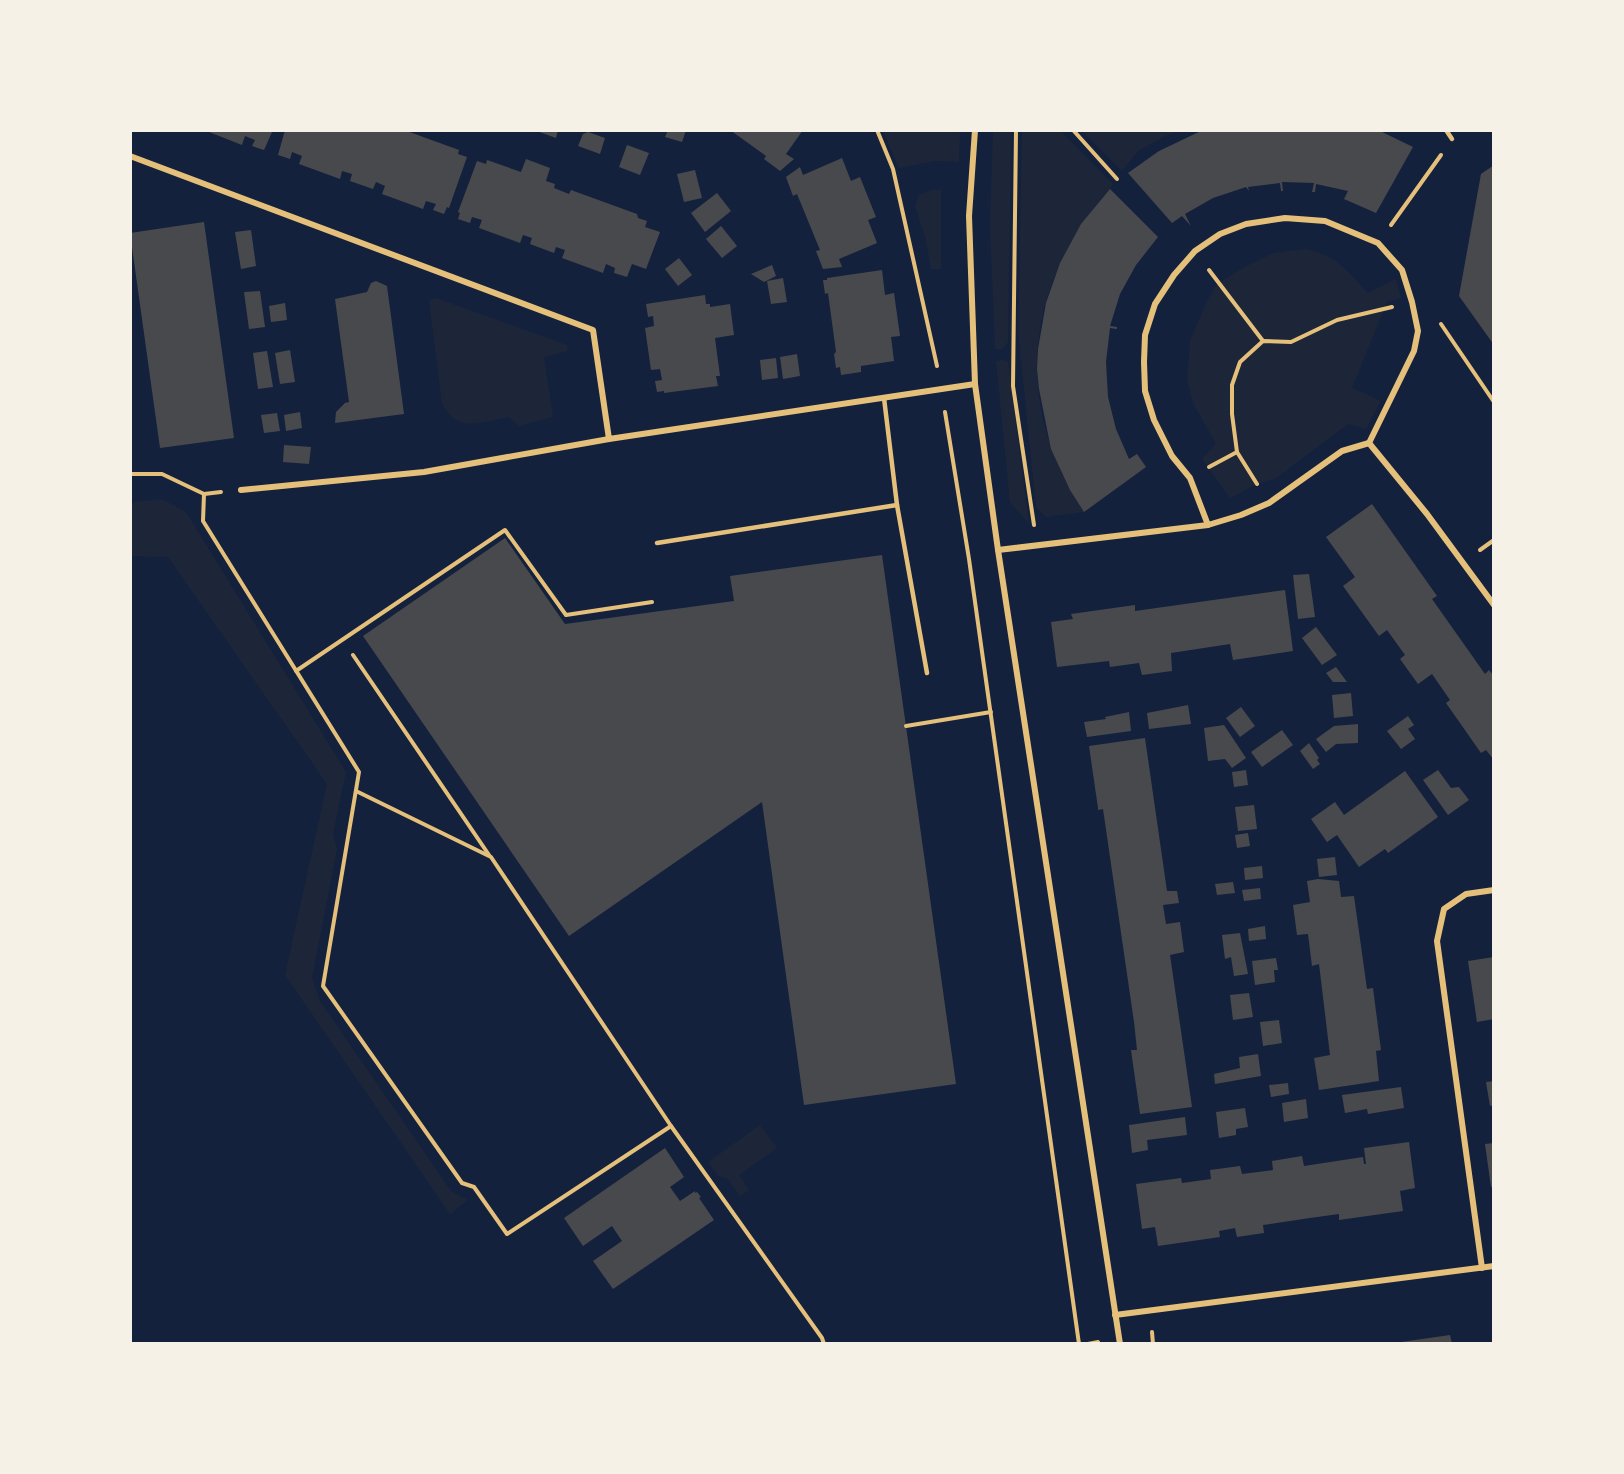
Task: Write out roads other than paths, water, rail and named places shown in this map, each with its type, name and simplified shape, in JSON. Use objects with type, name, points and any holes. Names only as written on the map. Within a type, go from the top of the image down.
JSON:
[{"type":"street","points":[[975,130],[969,216],[975,384],[998,550],[1120,1344]]},
{"type":"street","points":[[130,156],[593,330],[609,439]]},
{"type":"street","points":[[998,550],[1208,525],[1241,515],[1269,502],[1342,451],[1369,443],[1414,351],[1418,331],[1402,270],[1378,243],[1325,221],[1285,218],[1246,224],[1220,234],[1195,251],[1174,274],[1155,304],[1145,335],[1145,391],[1154,420],[1172,456],[1190,478],[1208,525]]},
{"type":"street","points":[[241,490],[424,472],[609,439],[975,384]]},
{"type":"street","points":[[1369,443],[1494,605]]},
{"type":"street","points":[[1482,1268],[1437,940],[1444,909],[1467,894],[1494,890]]},
{"type":"street","points":[[1115,1315],[1494,1266]]},
{"type":"lane","points":[[1446,130],[1452,139]]},
{"type":"lane","points":[[884,398],[897,505],[927,673]]},
{"type":"lane","points":[[657,543],[897,505]]}]
